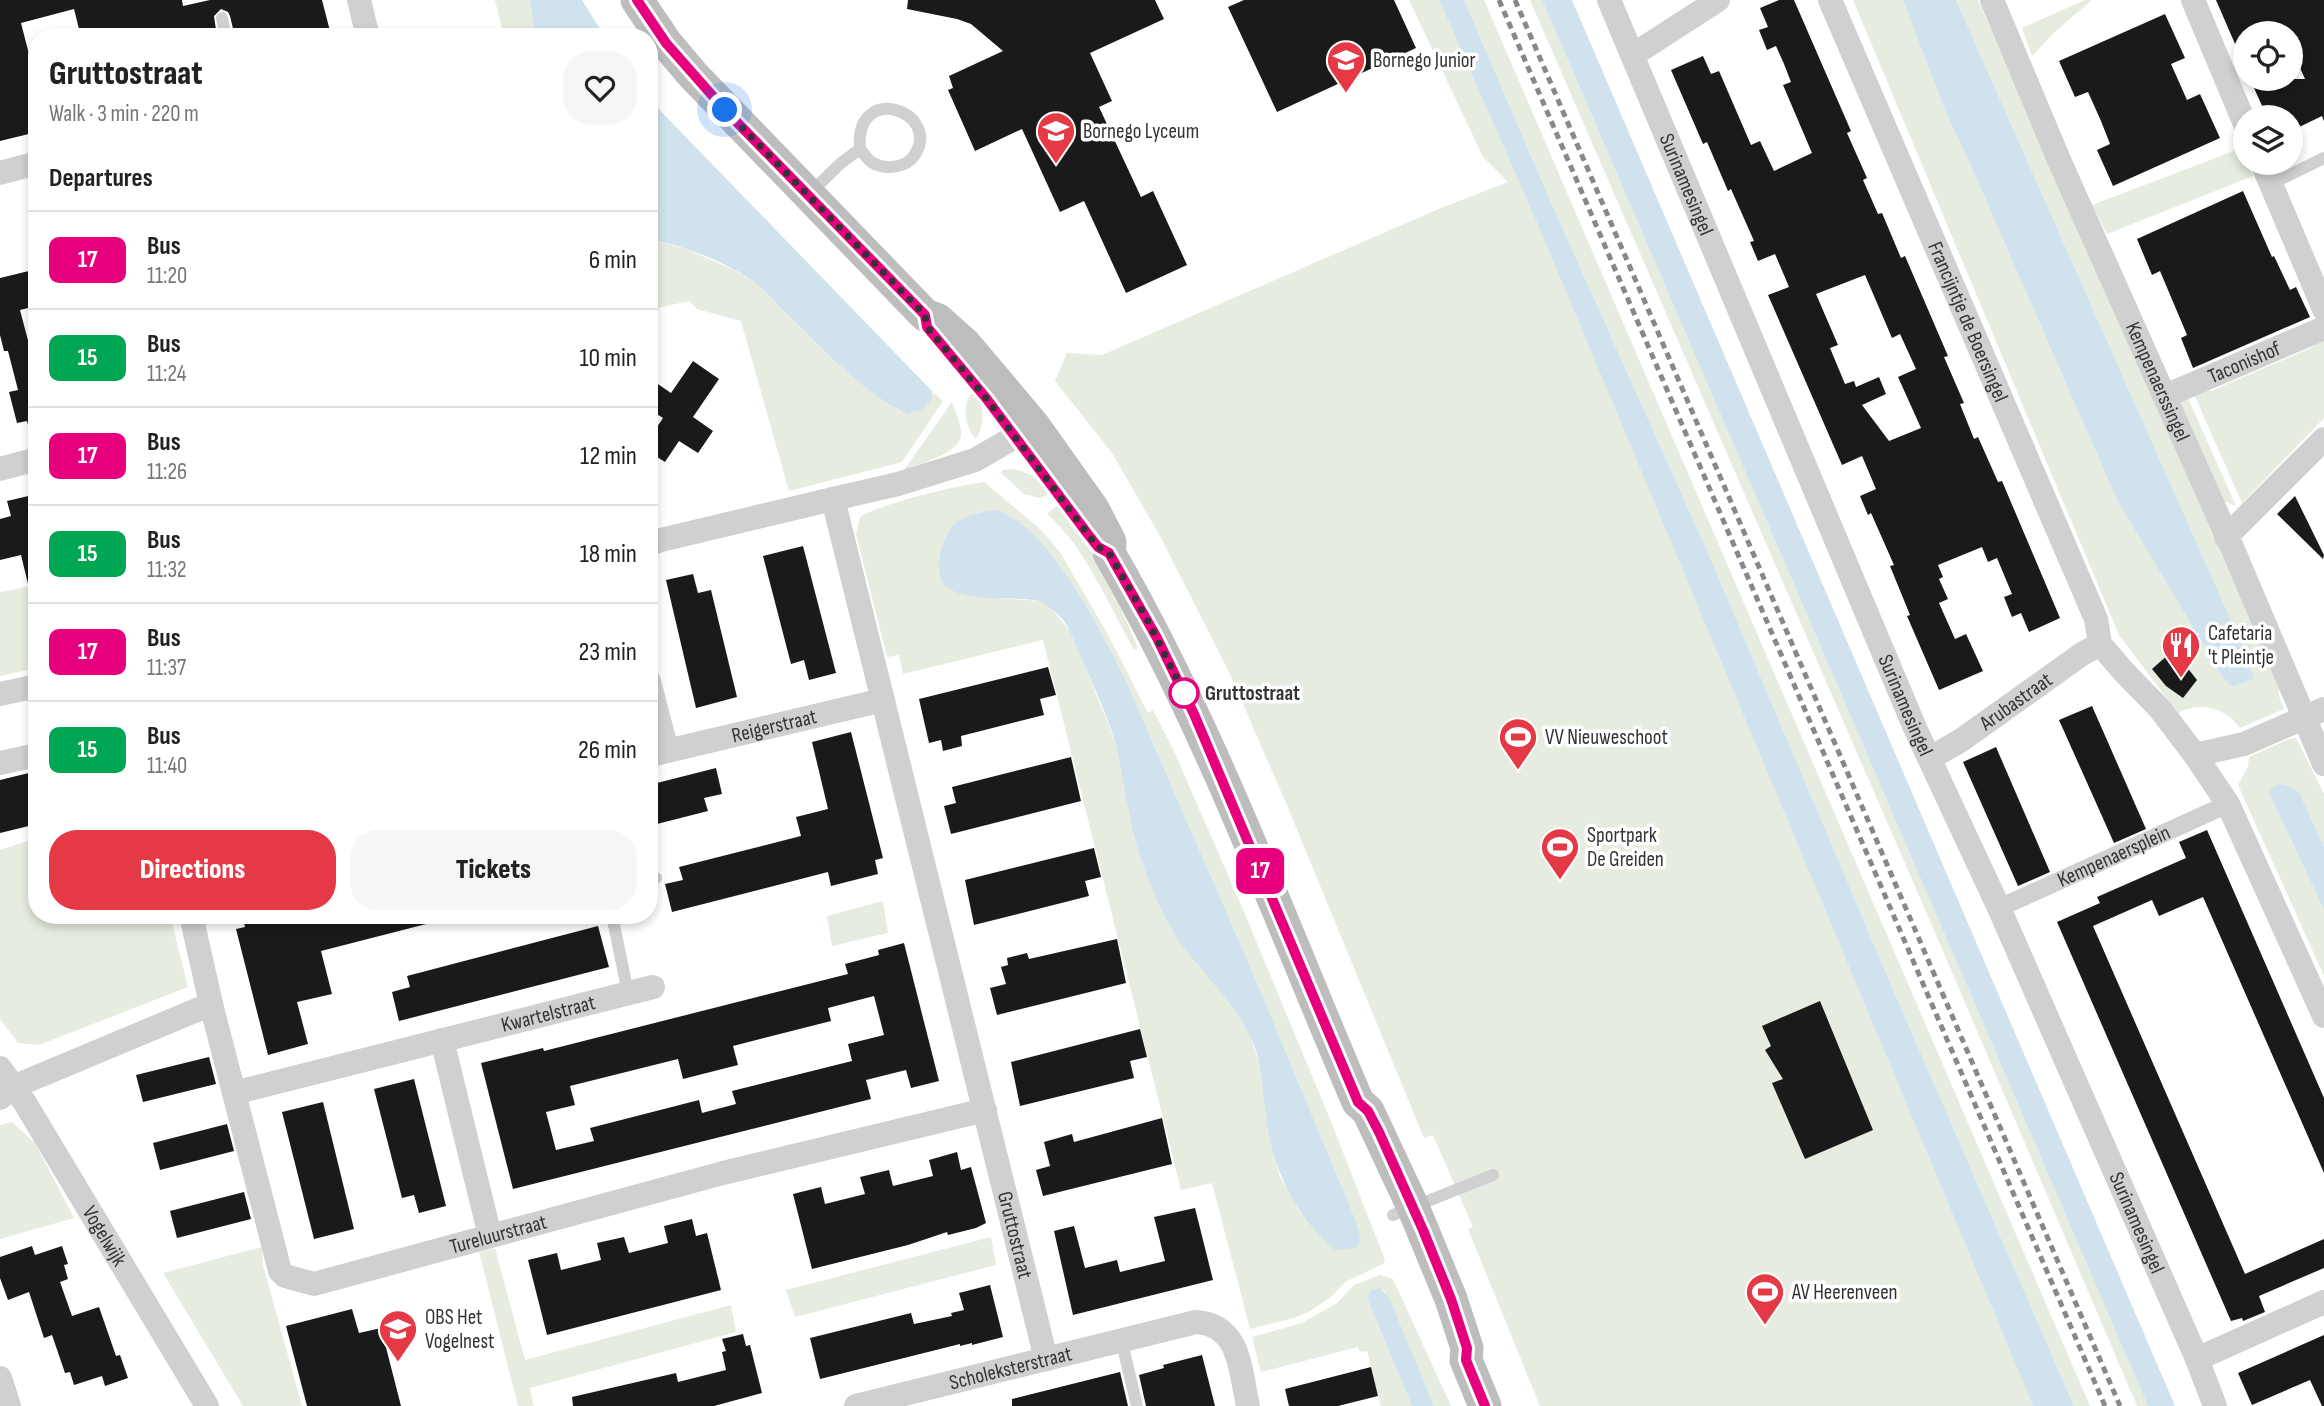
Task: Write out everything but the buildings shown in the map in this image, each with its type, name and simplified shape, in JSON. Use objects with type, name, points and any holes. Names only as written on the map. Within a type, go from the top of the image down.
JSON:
[{"type":"main road","points":[[637,0],[656,28]]},
{"type":"main road","points":[[658,31],[693,75],[925,315],[938,320],[965,344],[1025,431],[1093,509],[1110,542],[1109,553],[1160,644],[1194,714],[1358,1102],[1368,1111],[1403,1211],[1451,1299],[1467,1348],[1466,1360],[1485,1406]]},
{"type":"street","points":[[359,0],[366,28]]},
{"type":"street","name":"Surinamesingel","points":[[1609,0],[1915,728],[1999,908],[2197,1359],[2215,1406]]},
{"type":"street","points":[[1633,55],[1718,0]]},
{"type":"street","name":"Francijntje de Boersingel","points":[[1830,0],[2096,618],[2100,644]]},
{"type":"street","name":"Kempenaerssingel","points":[[1992,0],[2059,160],[2226,537],[2314,713],[2324,764]]},
{"type":"street","points":[[2193,0],[2237,105]]},
{"type":"street","points":[[0,173],[28,165]]},
{"type":"street","points":[[2267,175],[2324,309]]},
{"type":"street","name":"Taconishof","points":[[2165,396],[2324,328]]},
{"type":"street","points":[[658,541],[898,484],[975,460],[1025,431]]},
{"type":"street","points":[[2226,537],[2324,439]]},
{"type":"street","points":[[0,470],[28,462]]},
{"type":"street","name":"Gruttostraat","points":[[833,499],[1046,1359]]},
{"type":"street","points":[[2100,644],[2160,709],[2228,804],[2324,1016]]},
{"type":"street","name":"Arubastraat","points":[[1930,758],[1960,741],[2100,644]]},
{"type":"street","points":[[0,694],[28,688]]},
{"type":"street","name":"Reigerstraat","points":[[658,754],[883,700]]},
{"type":"street","points":[[2195,755],[2244,744],[2314,713]]},
{"type":"street","points":[[0,763],[28,757]]},
{"type":"street","name":"Kempenaersplein","points":[[1999,908],[2228,804]]},
{"type":"street","name":"Tureluurstraat","points":[[193,924],[280,1270],[285,1276],[314,1284],[723,1173],[985,1110]]},
{"type":"street","name":"Kwartelstraat","points":[[234,1093],[653,987]]},
{"type":"street","points":[[4,1085],[211,1004]]},
{"type":"street","points":[[442,1040],[490,1236]]},
{"type":"street","name":"Vogelwijk","points":[[4,1085],[207,1406]]},
{"type":"street","points":[[2197,1359],[2324,1302]]},
{"type":"street","name":"Scholeksterstraat","points":[[856,1406],[901,1400],[1121,1339],[1196,1322],[1218,1327],[1232,1340],[1248,1406]]},
{"type":"street","points":[[0,1378],[9,1406]]},
{"type":"lane","points":[[222,18],[224,28]]},
{"type":"lane","points":[[889,107],[901,110],[919,131],[918,150],[909,163],[891,168],[874,164],[860,149],[861,127],[866,118],[889,107]]},
{"type":"lane","points":[[808,195],[841,163],[860,149]]},
{"type":"lane","points":[[2303,163],[2324,158]]},
{"type":"lane","points":[[614,924],[628,993]]},
{"type":"lane","points":[[1403,1211],[1493,1175]]},
{"type":"lane","points":[[1121,1339],[1137,1406]]},
{"type":"shaded area","points":[[495,0],[530,0],[534,28],[502,28]]},
{"type":"shaded area","name":"Sportpark De Greiden","points":[[1409,0],[1439,0],[1539,226],[2033,1406],[1540,1406],[1468,1229],[1473,1227],[1433,1135],[1424,1138],[1229,672],[1160,536],[1112,453],[1055,381],[1067,353],[1102,355],[1441,208],[1508,182],[1483,157]]},
{"type":"shaded area","points":[[1464,0],[1484,0],[2090,1406],[2074,1406],[1708,553]]},
{"type":"shaded area","points":[[1530,0],[1542,0],[2148,1406],[2137,1406],[1937,937]]},
{"type":"shaded area","points":[[1853,0],[1903,0],[1945,111],[2117,500],[2225,681],[2254,679],[2245,652],[1956,0],[1978,0],[2279,686],[2279,696],[2284,709],[2240,728],[2228,716],[2212,708],[2195,707],[2178,713],[2119,635]]},
{"type":"shaded area","points":[[2085,0],[2092,0],[2032,56],[2022,28]]},
{"type":"shaded area","points":[[2233,151],[2233,175],[2253,176],[2107,234],[2092,205]]},
{"type":"shaded area","points":[[658,241],[686,249],[755,282],[844,369],[898,410],[909,413],[918,410],[933,395],[932,391],[943,401],[902,462],[789,491],[741,321],[697,309],[689,301],[658,308]]},
{"type":"shaded area","points":[[2324,336],[2324,418],[2242,503],[2193,392],[2201,388],[2211,391],[2313,347],[2320,337]]},
{"type":"shaded area","points":[[974,391],[982,414],[976,439],[969,428],[966,415],[967,402]]},
{"type":"shaded area","points":[[2187,396],[2236,506],[2220,500],[2180,404],[2182,398]]},
{"type":"shaded area","points":[[952,402],[960,427],[959,441],[938,457],[904,470]]},
{"type":"shaded area","points":[[1010,469],[1033,476],[1051,492],[1040,498],[1024,494],[1001,473],[1002,470]]},
{"type":"shaded area","points":[[984,482],[1039,528],[1060,552],[1107,633],[1148,713],[1153,710],[1173,749],[1242,907],[1385,1260],[1383,1264],[1345,1282],[1331,1297],[1294,1318],[1250,1329],[1212,1183],[1181,1190],[1043,640],[903,674],[899,655],[887,657],[856,534],[860,517],[901,501]],"holes":[[[983,511],[1126,681],[1255,978],[1356,1221],[1360,1234],[1335,1250],[1301,1213],[1280,1177],[1267,1124],[1262,1072],[1249,1033],[1225,996],[1185,949],[1155,895],[1140,854],[1118,752],[1070,631],[1048,605],[1040,601],[972,596],[947,588],[942,549],[952,527],[962,519]]]},
{"type":"shaded area","points":[[1059,504],[1099,558],[1138,648],[1134,650],[1106,596],[1073,542],[1047,514]]},
{"type":"shaded area","points":[[28,587],[28,670],[0,676],[0,592]]},
{"type":"shaded area","points":[[2296,738],[2324,794],[2324,847],[2299,792],[2268,791],[2324,910],[2324,976],[2238,785],[2248,766],[2249,757]]},
{"type":"shaded area","points":[[28,841],[28,924],[172,924],[188,987],[39,1045],[18,1043],[0,1019],[0,850]]},
{"type":"shaded area","points":[[883,901],[888,933],[832,946],[827,916]]},
{"type":"shaded area","points":[[12,1122],[35,1143],[74,1218],[0,1239],[0,1125]]},
{"type":"shaded area","points":[[991,1237],[996,1265],[795,1317],[786,1290]]},
{"type":"shaded area","points":[[262,1247],[263,1265],[302,1406],[243,1406],[163,1273]]},
{"type":"shaded area","points":[[495,1248],[525,1360],[731,1305],[736,1332],[530,1388],[534,1406],[518,1406],[479,1252]]},
{"type":"shaded area","points":[[1380,1275],[1393,1279],[1451,1406],[1434,1406],[1384,1290],[1367,1298],[1412,1406],[1381,1406],[1367,1351],[1360,1352],[1358,1347],[1261,1372],[1252,1337],[1302,1323],[1337,1303],[1354,1285]]},
{"type":"water","points":[[530,0],[582,0],[599,28],[534,28]]},
{"type":"water","points":[[1439,0],[1464,0],[1708,553],[2074,1406],[2033,1406],[1539,227]]},
{"type":"water","points":[[1542,0],[1572,0],[2175,1406],[2148,1406]]},
{"type":"water","points":[[1903,0],[1956,0],[2245,652],[2254,679],[2233,686],[2225,681],[2117,500],[1945,111]]},
{"type":"water","points":[[658,108],[932,391],[932,399],[921,410],[907,414],[889,404],[842,367],[753,281],[703,255],[658,241]]},
{"type":"water","points":[[996,510],[1016,520],[1054,558],[1088,610],[1126,681],[1255,978],[1356,1221],[1360,1234],[1359,1244],[1355,1248],[1335,1250],[1308,1222],[1288,1190],[1269,1135],[1255,1048],[1233,1008],[1185,949],[1158,903],[1136,841],[1111,730],[1064,621],[1040,601],[969,596],[948,588],[943,583],[939,568],[940,559],[944,541],[951,528],[966,517]]},
{"type":"water","points":[[2279,784],[2299,792],[2324,847],[2324,910],[2268,791]]},
{"type":"water","points":[[1380,1288],[1389,1298],[1434,1406],[1412,1406],[1367,1298],[1371,1290]]},
{"type":"railway","points":[[1499,0],[2105,1406]]},
{"type":"railway","points":[[1515,0],[2120,1406]]},
{"type":"bus line","name":"17","points":[[637,0],[655,28]]},
{"type":"bus line","name":"17","points":[[658,32],[725,110],[925,315],[927,327],[1046,475],[1098,547],[1109,553],[1148,621],[1194,714],[1358,1102],[1368,1111],[1395,1165],[1451,1299],[1467,1348],[1466,1360],[1485,1406]]},
{"type":"place","name":"Bornego Junior","points":[[1346,94]]},
{"type":"place","name":"Bornego Lyceum","points":[[1056,165]]},
{"type":"place","name":"Cafetaria 't Pleintje","points":[[2181,679]]},
{"type":"place","name":"Gruttostraat","points":[[1184,693]]},
{"type":"place","name":"VV Nieuweschoot","points":[[1518,771]]},
{"type":"place","name":"Sportpark De Greiden","points":[[1560,881]]},
{"type":"place","name":"AV Heerenveen","points":[[1765,1326]]},
{"type":"place","name":"OBS Het Vogelnest","points":[[398,1363]]},
{"type":"route","points":[[725,110],[925,315],[927,327],[1046,475],[1098,547],[1109,553],[1148,621],[1166,655],[1185,695],[1184,693]]}]
